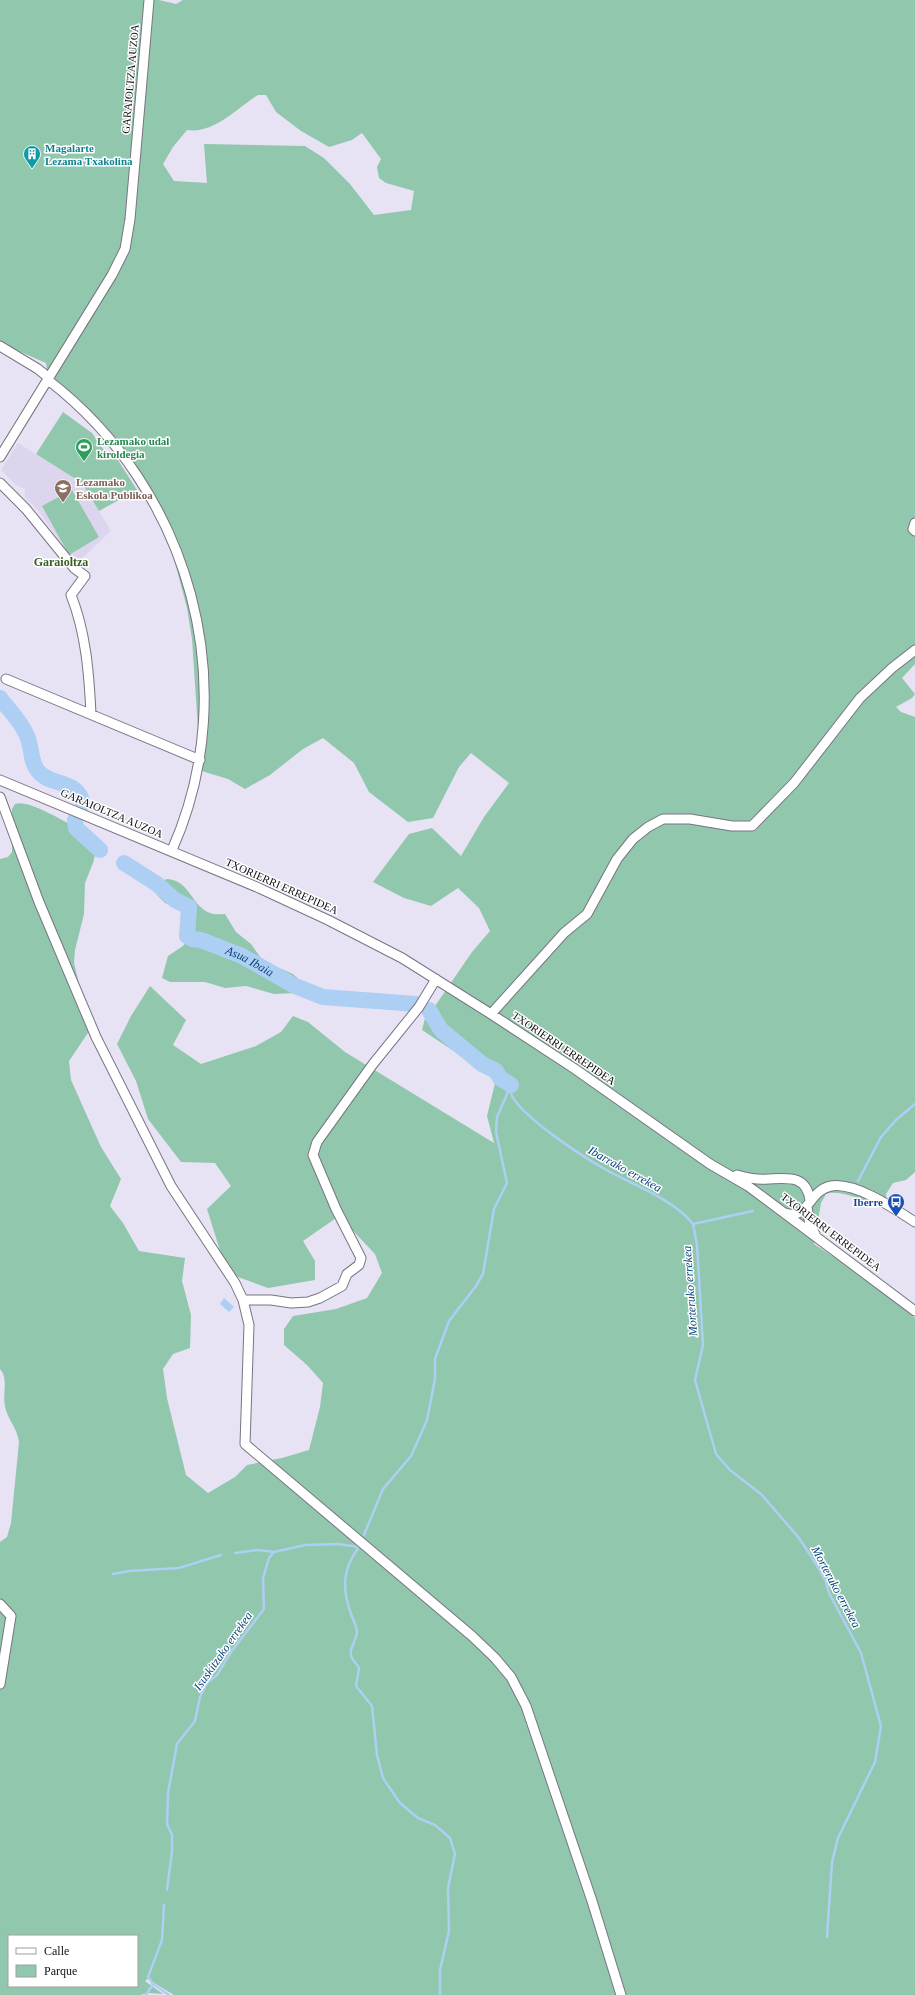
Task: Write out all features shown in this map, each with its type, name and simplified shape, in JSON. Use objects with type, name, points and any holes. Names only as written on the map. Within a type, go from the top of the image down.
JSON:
[{"type":"street","name":"GARAIOLTZA AUZOA","points":[[0,457],[112,275],[125,248],[130,218],[149,0]]},
{"type":"street","name":"GARAIOLTZA AUZOA","points":[[0,346],[38,369],[101,427],[129,462],[163,522],[177,551],[190,587],[197,620],[202,657],[204,711],[200,760],[196,781],[188,808],[172,850],[0,780]]},
{"type":"street","points":[[0,483],[26,509],[76,570],[85,576],[70,596],[79,616],[84,638],[90,687],[91,714]]},
{"type":"street","points":[[915,523],[913,529],[915,531]]},
{"type":"street","points":[[491,1014],[564,933],[587,914],[617,859],[633,839],[648,827],[663,819],[690,819],[732,826],[752,826],[794,783],[860,698],[892,668],[915,650]]},
{"type":"street","points":[[6,679],[200,760]]},
{"type":"street","points":[[0,797],[56,944],[96,1037],[171,1186],[231,1277],[243,1300],[249,1325],[245,1444],[472,1636],[495,1658],[511,1677],[526,1706],[594,1908],[621,1995]]},
{"type":"street","name":"TXORIERRI ERREPIDEA","points":[[172,850],[328,920],[436,979],[587,1078],[710,1164],[727,1173],[767,1199],[783,1213],[816,1235],[915,1311]]},
{"type":"street","points":[[243,1300],[308,1302],[320,1298],[342,1286],[347,1274],[359,1265],[361,1258],[336,1209],[313,1155],[314,1149],[317,1142],[369,1071],[419,1007],[436,979]]},
{"type":"street","points":[[727,1173],[746,1178],[770,1180],[784,1178],[799,1181],[805,1185],[808,1190],[810,1225],[816,1235]]},
{"type":"street","points":[[767,1199],[764,1189],[770,1180]]},
{"type":"street","points":[[783,1213],[796,1214],[809,1203],[818,1192],[830,1186],[849,1187],[881,1201],[915,1222]]},
{"type":"street","points":[[0,1604],[11,1616],[0,1684]]},
{"type":"shaded area","name":"Lezamako Eskola Publikoa","points":[[18,443],[82,483],[111,531],[74,566],[69,555],[38,510],[25,497],[25,489],[16,485],[1,470]]},
{"type":"green space","points":[[0,0],[159,0],[176,4],[183,0],[915,0],[915,664],[902,678],[915,694],[912,698],[896,707],[901,712],[915,717],[915,1172],[906,1180],[893,1183],[886,1194],[888,1209],[840,1193],[826,1194],[821,1203],[814,1244],[852,1269],[915,1318],[915,1995],[174,1995],[154,1983],[149,1978],[145,1981],[163,1994],[0,1995],[0,1542],[7,1537],[11,1523],[19,1442],[6,1411],[4,1401],[5,1382],[3,1373],[0,1369],[0,859],[8,857],[12,852],[12,809],[15,804],[21,803],[44,810],[72,825],[75,831],[97,848],[85,883],[84,914],[75,950],[74,963],[80,988],[94,1024],[69,1061],[71,1080],[101,1147],[121,1179],[110,1206],[123,1223],[139,1251],[185,1258],[182,1281],[191,1315],[190,1348],[173,1354],[163,1369],[167,1398],[186,1475],[208,1493],[235,1477],[247,1465],[282,1458],[309,1450],[320,1407],[323,1383],[307,1365],[284,1345],[284,1329],[293,1316],[336,1309],[367,1298],[382,1273],[375,1254],[339,1216],[303,1241],[315,1261],[315,1280],[268,1288],[227,1273],[207,1209],[231,1186],[215,1163],[181,1162],[148,1119],[136,1081],[117,1044],[131,1016],[150,986],[186,1020],[173,1045],[201,1064],[256,1046],[281,1032],[293,1016],[308,1022],[345,1052],[494,1143],[487,1116],[496,1079],[422,1030],[427,1011],[435,1006],[472,952],[490,931],[479,908],[458,888],[431,906],[404,898],[373,882],[409,834],[432,828],[461,856],[484,817],[509,783],[471,753],[459,767],[433,818],[408,822],[369,792],[354,763],[323,738],[303,749],[270,775],[245,789],[228,779],[195,769],[198,729],[192,639],[187,608],[166,529],[137,471],[114,439],[97,418],[70,397],[49,384],[46,363],[0,343]],"holes":[[[258,95],[266,95],[276,112],[301,131],[329,147],[352,140],[362,133],[381,159],[377,167],[379,178],[386,183],[414,191],[411,210],[374,215],[350,184],[324,158],[305,146],[204,144],[207,183],[174,181],[163,164],[173,147],[187,130],[197,130],[216,124]]]},
{"type":"green space","name":"Lezamako udal kiroldegia","points":[[63,412],[92,433],[106,453],[116,457],[137,490],[99,511],[82,483],[36,454]]},
{"type":"green space","points":[[72,490],[99,537],[69,555],[42,506]]},
{"type":"green space","points":[[167,879],[175,880],[186,888],[198,905],[204,910],[213,914],[225,914],[236,932],[251,944],[263,961],[293,974],[309,988],[297,993],[274,994],[246,986],[225,988],[205,982],[170,982],[162,978],[168,956],[183,946],[188,939],[185,932],[187,912],[165,903],[157,895],[159,885],[162,881]]},
{"type":"water","points":[[224,1298],[234,1307],[229,1312],[220,1304]]},
{"type":"waterway","name":"Asua Ibaia","points":[[0,698],[19,721],[25,731],[29,740],[35,767],[38,771],[43,776],[70,786],[76,790],[83,804]]},
{"type":"waterway","name":"Asua Ibaia","points":[[75,820],[76,828],[100,850]]},
{"type":"waterway","name":"Asua Ibaia","points":[[124,863],[157,884],[175,900],[189,907],[187,936],[192,939],[201,940],[242,956],[295,986],[323,997],[416,1004]]},
{"type":"waterway","name":"Asua Ibaia","points":[[429,1010],[441,1030],[482,1064],[496,1071],[500,1078],[511,1085]]},
{"type":"waterway","name":"Isuskitzako errekea","points":[[364,1535],[383,1489],[411,1456],[427,1420],[435,1379],[435,1359],[449,1321],[476,1286],[483,1274],[494,1209],[507,1183],[496,1132],[497,1117],[511,1085]]},
{"type":"waterway","name":"Ibarrako errekea","points":[[511,1087],[511,1095],[518,1105],[553,1135],[603,1168],[675,1207],[693,1224],[753,1211]]},
{"type":"waterway","name":"Ibarrako errekea","points":[[858,1181],[881,1137],[896,1120],[915,1104]]},
{"type":"waterway","name":"Morteruko errekea","points":[[693,1224],[697,1245],[703,1345],[695,1380],[716,1454],[730,1470],[762,1495],[799,1538],[818,1567],[826,1582],[829,1593],[861,1653],[881,1726],[875,1762],[838,1838],[832,1862],[827,1937]]},
{"type":"waterway","name":"Isuskitzako errekea","points":[[167,1890],[172,1851],[172,1835],[167,1824],[168,1793],[177,1744],[195,1721],[200,1697],[207,1683],[217,1675],[231,1652],[264,1609],[263,1578],[269,1558],[274,1552],[305,1545],[338,1544],[359,1547]]},
{"type":"waterway","points":[[359,1547],[349,1563],[345,1579],[348,1605],[357,1632],[351,1649],[351,1655],[359,1668],[356,1686],[372,1706],[377,1755],[383,1778],[400,1803],[418,1818],[435,1825],[450,1838],[455,1854],[448,1888],[449,1931],[440,1970],[440,1995]]},
{"type":"waterway","points":[[235,1553],[258,1550],[274,1552]]},
{"type":"waterway","points":[[113,1574],[129,1571],[179,1568],[221,1555]]},
{"type":"waterway","name":"Isuskitzako errekea","points":[[146,1995],[153,1984],[148,1977],[162,1940],[164,1905]]},
{"type":"waterway","points":[[153,1984],[169,1995]]},
{"type":"place","name":"Magalarte Lezama Txakolina","points":[[32,169]]},
{"type":"place","name":"Lezamako udal kiroldegia","points":[[84,462]]},
{"type":"place","name":"Lezamako Eskola Publikoa","points":[[63,503]]},
{"type":"place","name":"Iberre","points":[[896,1217]]},
{"type":"district","name":"Garaioltza","points":[[61,562]]}]
